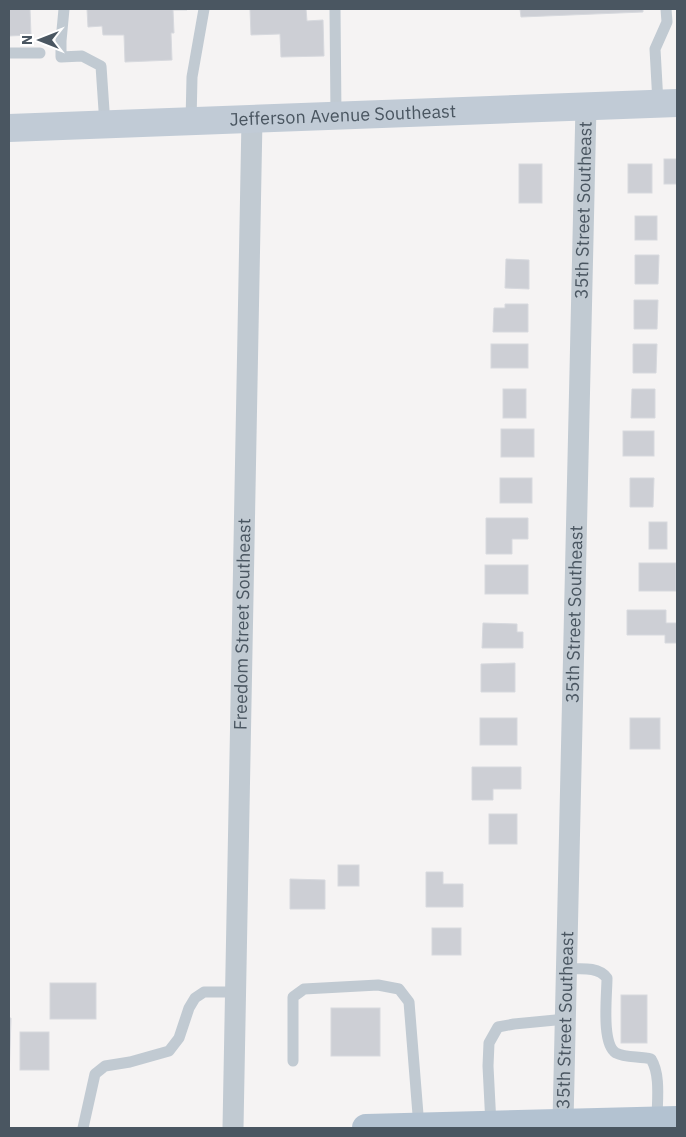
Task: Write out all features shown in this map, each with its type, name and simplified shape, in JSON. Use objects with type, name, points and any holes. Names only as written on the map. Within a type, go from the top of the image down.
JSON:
[{"type":"main road","points":[[366,1128],[617,1125],[667,1120]]},
{"type":"street","name":"Jefferson Avenue Southeast","points":[[9,128],[668,103]]},
{"type":"street","name":"35th Street Southeast","points":[[552,1125],[566,1019],[586,106]]},
{"type":"street","name":"Freedom Street Southeast","points":[[233,1128],[252,120]]},
{"type":"lane","points":[[64,9],[61,57],[82,56],[101,66],[105,125]]},
{"type":"lane","points":[[191,122],[192,77],[204,9]]},
{"type":"lane","points":[[336,9],[336,115]]},
{"type":"lane","points":[[666,9],[672,22],[656,49],[668,103]]},
{"type":"lane","points":[[9,54],[40,53]]},
{"type":"lane","points":[[567,969],[597,970],[607,978],[607,1036],[610,1047],[616,1053],[622,1055],[651,1059],[656,1066],[667,1120]]},
{"type":"lane","points":[[293,1061],[293,997],[304,989],[378,985],[400,989],[409,1002],[419,1127]]},
{"type":"lane","points":[[84,1128],[95,1074],[105,1066],[130,1062],[169,1051],[179,1038],[189,1008],[195,998],[204,992],[237,992]]},
{"type":"lane","points":[[491,1126],[488,1066],[489,1043],[498,1027],[566,1019]]},
{"type":"building","points":[[9,9],[30,9],[31,35],[9,36]]},
{"type":"building","points":[[87,9],[187,10],[173,10],[174,33],[171,33],[172,60],[125,62],[124,35],[103,35],[102,26],[88,27]]},
{"type":"building","points":[[250,9],[306,9],[307,21],[323,20],[324,56],[281,57],[280,34],[251,35]]},
{"type":"building","points":[[520,9],[643,9],[643,12],[521,17]]},
{"type":"building","points":[[664,159],[677,159],[677,184],[664,184]]},
{"type":"building","points":[[519,164],[542,164],[542,203],[519,203]]},
{"type":"building","points":[[628,164],[652,164],[652,193],[628,193]]},
{"type":"building","points":[[635,216],[657,216],[657,240],[635,240]]},
{"type":"building","points":[[635,255],[659,255],[658,284],[635,284]]},
{"type":"building","points":[[506,259],[529,260],[529,289],[505,288]]},
{"type":"building","points":[[634,300],[658,300],[657,329],[634,329]]},
{"type":"building","points":[[505,304],[528,304],[528,332],[493,332],[494,308],[505,308]]},
{"type":"building","points":[[491,344],[528,344],[528,368],[491,368]]},
{"type":"building","points":[[633,344],[657,344],[656,373],[633,373]]},
{"type":"building","points":[[503,389],[526,389],[526,418],[503,418]]},
{"type":"building","points":[[632,389],[655,389],[655,418],[631,418]]},
{"type":"building","points":[[501,429],[534,429],[534,457],[501,457]]},
{"type":"building","points":[[623,431],[654,431],[654,456],[623,456]]},
{"type":"building","points":[[500,478],[532,478],[532,503],[500,503]]},
{"type":"building","points":[[630,478],[654,478],[653,507],[630,507]]},
{"type":"building","points":[[486,518],[528,518],[528,539],[512,539],[512,554],[486,554]]},
{"type":"building","points":[[649,522],[667,522],[667,549],[649,549]]},
{"type":"building","points":[[639,563],[676,563],[676,591],[639,591]]},
{"type":"building","points":[[485,565],[528,565],[528,594],[485,594]]},
{"type":"building","points":[[627,610],[666,610],[666,623],[677,623],[677,643],[665,643],[665,635],[627,635]]},
{"type":"building","points":[[483,623],[517,624],[517,632],[523,632],[523,648],[482,648]]},
{"type":"building","points":[[515,663],[515,692],[481,692],[481,664]]},
{"type":"building","points":[[480,718],[517,718],[517,745],[480,745]]},
{"type":"building","points":[[630,718],[660,718],[660,749],[630,749]]},
{"type":"building","points":[[472,767],[521,767],[521,789],[493,789],[493,800],[472,800]]},
{"type":"building","points":[[489,814],[517,814],[517,844],[489,844]]},
{"type":"building","points":[[338,865],[359,865],[359,886],[338,886]]},
{"type":"building","points":[[426,872],[443,872],[443,884],[463,884],[463,907],[426,907]]},
{"type":"building","points":[[290,879],[325,880],[325,909],[290,909]]},
{"type":"building","points":[[432,928],[461,928],[461,955],[432,955]]},
{"type":"building","points":[[50,983],[96,983],[96,1019],[50,1019]]},
{"type":"building","points":[[621,995],[647,995],[647,1043],[621,1043]]},
{"type":"building","points":[[331,1008],[380,1008],[380,1056],[331,1056]]},
{"type":"building","points":[[9,1018],[11,1018],[9,1080]]},
{"type":"building","points":[[20,1032],[49,1032],[49,1070],[20,1070]]}]
